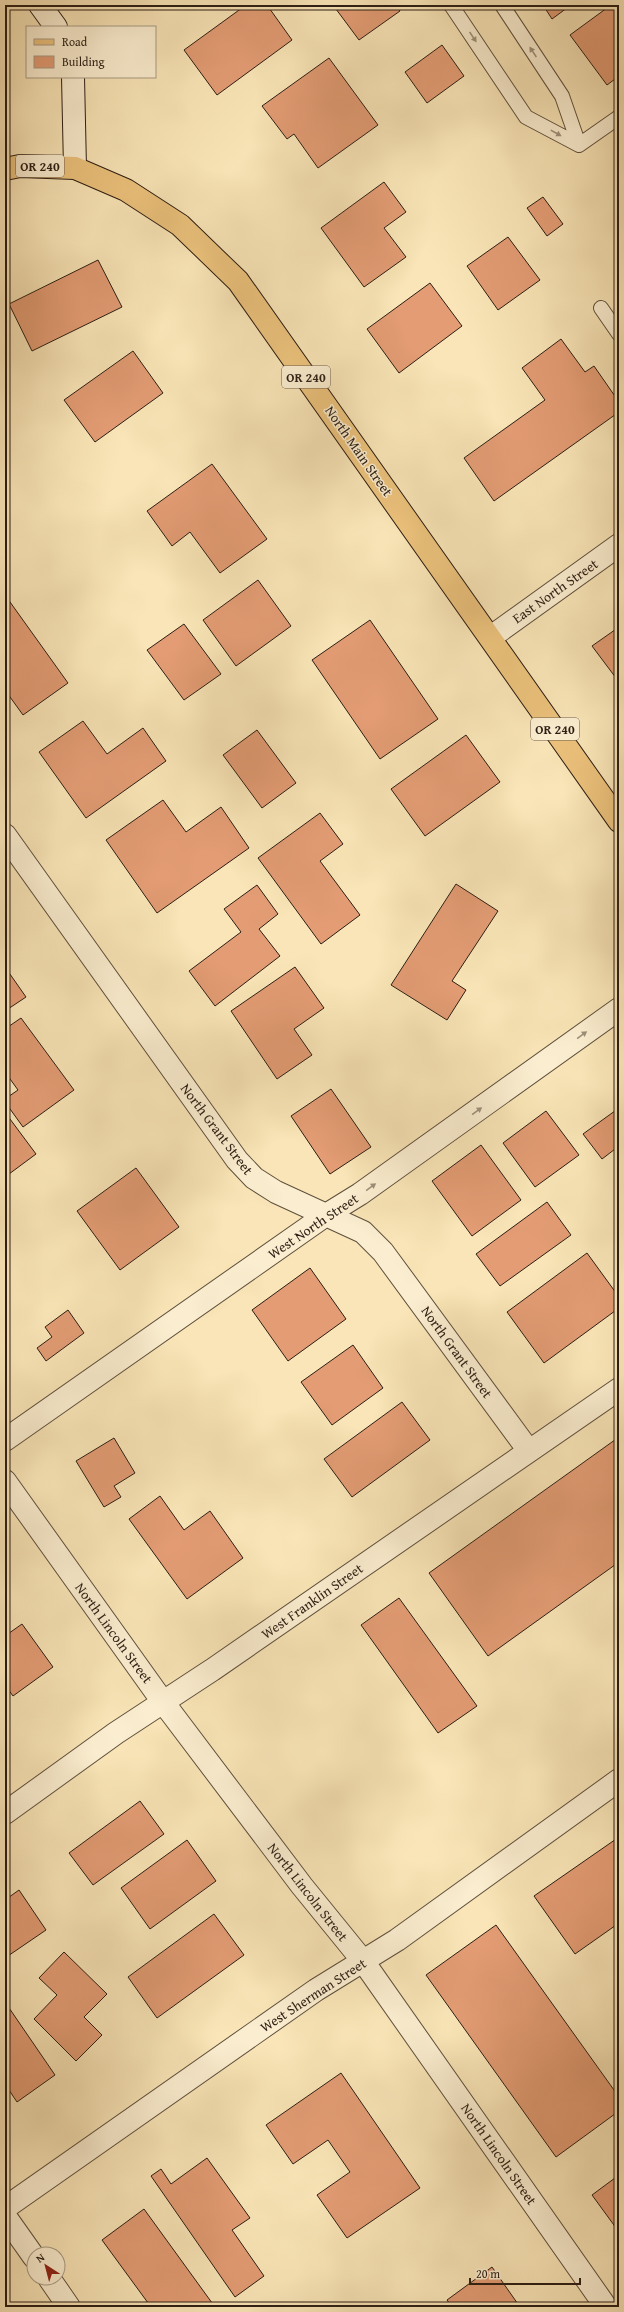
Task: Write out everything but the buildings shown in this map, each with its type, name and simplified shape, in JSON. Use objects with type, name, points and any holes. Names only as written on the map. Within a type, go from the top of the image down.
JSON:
[{"type":"main road","name":"OR 240","points":[[5,168],[20,166],[75,168]]},
{"type":"main road","name":"North Main Street","points":[[75,168],[126,190],[180,225],[238,281],[491,637],[619,821]]},
{"type":"street","points":[[40,5],[55,26]]},
{"type":"street","points":[[73,78],[75,168]]},
{"type":"street","name":"East North Street","points":[[491,637],[619,545]]},
{"type":"street","name":"North Grant Street","points":[[5,835],[237,1160],[254,1178],[276,1192],[363,1232],[383,1252],[529,1451]]},
{"type":"street","name":"West North Street","points":[[5,1440],[326,1215],[360,1194],[619,1009]]},
{"type":"street","name":"West Franklin Street","points":[[5,1813],[116,1733],[619,1389]]},
{"type":"street","name":"North Lincoln Street","points":[[5,1481],[163,1702],[302,1886],[363,1961],[606,2307]]},
{"type":"street","name":"West Sherman Street","points":[[5,2208],[316,1990],[397,1940],[619,1780]]},
{"type":"street","points":[[5,2216],[26,2246]]},
{"type":"street","points":[[54,2286],[69,2307]]},
{"type":"lane","points":[[451,5],[526,117],[578,145]]},
{"type":"lane","points":[[502,5],[562,96],[578,145]]},
{"type":"lane","points":[[578,145],[619,117]]},
{"type":"lane","points":[[601,308],[619,334]]}]
